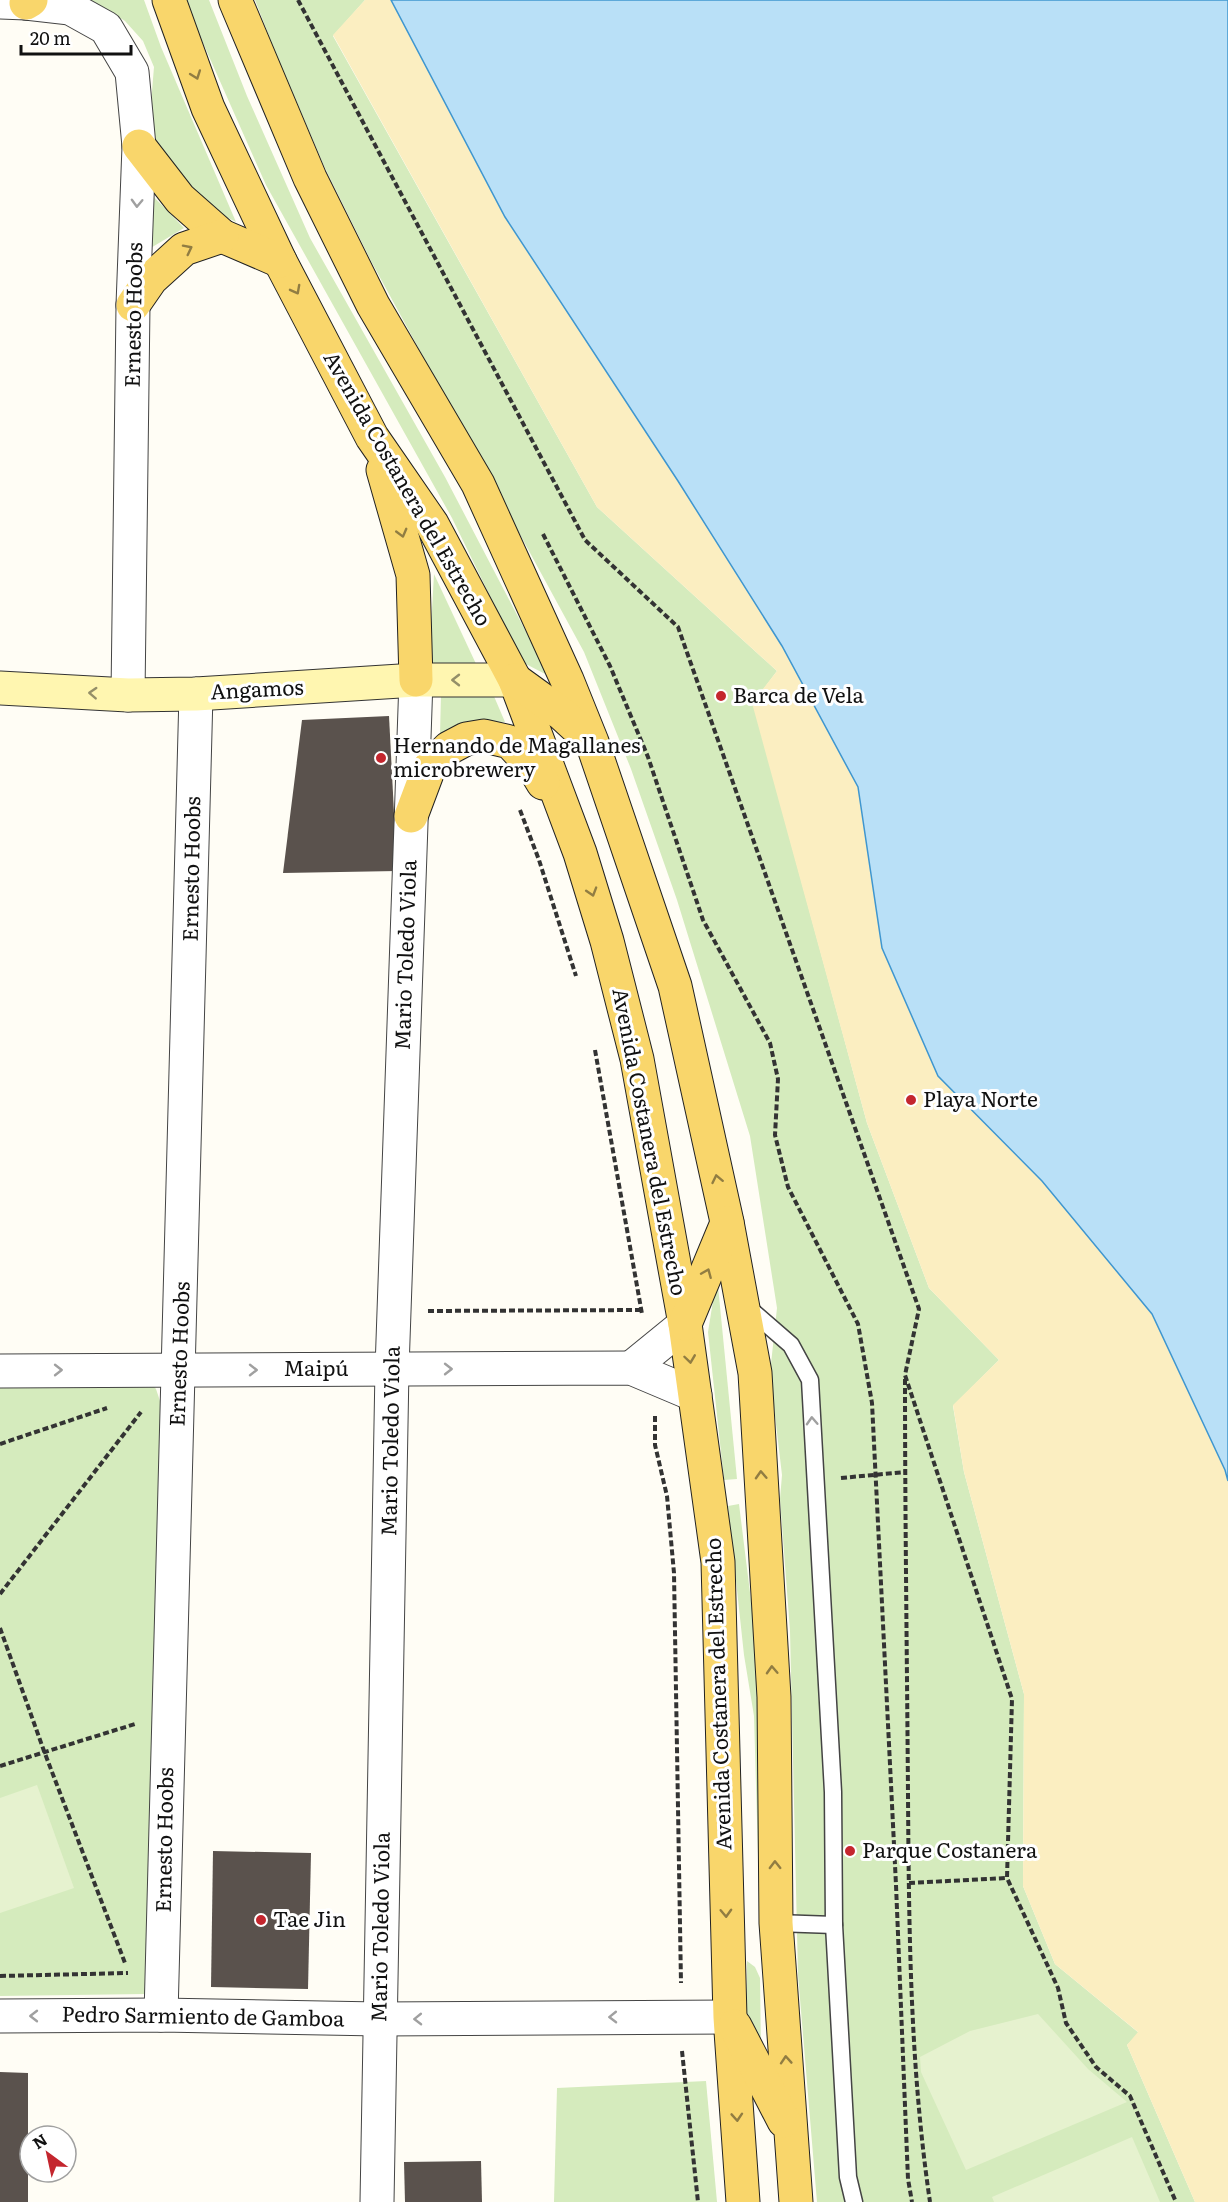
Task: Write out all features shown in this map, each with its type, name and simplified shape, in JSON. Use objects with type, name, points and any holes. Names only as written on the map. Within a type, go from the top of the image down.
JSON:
[{"type":"main road","name":"Avenida Costanera del Estrecho","points":[[169,0],[208,108],[280,261],[372,437],[432,524],[514,680],[580,853],[607,941],[637,1059],[685,1324],[718,1562],[730,2017],[743,2202]]},
{"type":"main road","points":[[235,0],[310,178],[373,306],[478,484],[567,680],[592,742],[675,986],[727,1222],[755,1373],[774,1697],[776,1923],[796,2202]]},
{"type":"main road","points":[[139,146],[180,199],[222,236],[280,261]]},
{"type":"main road","points":[[133,305],[152,279],[184,249],[222,236]]},
{"type":"main road","points":[[372,437],[413,575],[416,680]]},
{"type":"main road","points":[[514,680],[562,714],[592,742]]},
{"type":"main road","points":[[411,816],[429,768],[449,748],[466,739],[484,736],[510,742],[534,768],[580,853]]},
{"type":"main road","points":[[685,1324],[727,1222]]},
{"type":"main road","points":[[724,1851],[776,1923]]},
{"type":"main road","points":[[730,2017],[791,2134]]},
{"type":"street","name":"Ernesto Hoobs","points":[[19,2],[70,8],[106,28],[132,72],[139,146],[133,305],[128,695]]},
{"type":"street","name":"Angamos","points":[[0,688],[128,695],[196,694],[416,680],[514,680]]},
{"type":"street","name":"Mario Toledo Viola","points":[[377,2202],[392,1369],[416,680]]},
{"type":"street","name":"Ernesto Hoobs","points":[[161,2015],[180,1370],[196,694]]},
{"type":"street","points":[[644,1366],[685,1324]]},
{"type":"street","name":"Maipú","points":[[0,1371],[644,1366],[695,1395]]},
{"type":"street","name":"Pedro Sarmiento de Gamboa","points":[[0,2016],[161,2015],[379,2019],[730,2017]]},
{"type":"lane","points":[[742,1303],[791,1345],[810,1380],[833,1792],[834,1925],[848,2177],[854,2202]]},
{"type":"lane","points":[[776,1923],[834,1925]]},
{"type":"path","points":[[298,0],[585,540],[678,627],[919,1309],[905,1375],[909,1883],[914,2059],[921,2145],[930,2202]]},
{"type":"path","points":[[519,808],[539,860],[578,981]]},
{"type":"path","points":[[595,1049],[642,1310],[644,1366],[655,1396],[655,1445],[667,1496],[674,1573],[682,2050],[698,2202]]},
{"type":"path","points":[[424,1311],[642,1310]]},
{"type":"path","points":[[0,1594],[148,1405],[156,1389],[180,1370]]},
{"type":"path","points":[[905,1375],[1012,1699],[1006,1878],[1058,1988],[1066,2023],[1096,2067],[1130,2096],[1176,2202]]},
{"type":"path","points":[[0,1444],[116,1404]]},
{"type":"path","points":[[0,1628],[44,1751],[129,1973],[161,2015]]},
{"type":"path","points":[[0,1766],[143,1722],[168,1718]]},
{"type":"path","points":[[909,1883],[1006,1878]]},
{"type":"path","points":[[0,1976],[129,1973]]},
{"type":"green space","points":[[82,0],[144,0],[161,47],[236,222],[199,203],[163,162],[154,133],[151,103],[154,67],[143,41],[125,21],[101,6]]},
{"type":"green space","points":[[184,0],[209,0],[247,96],[310,238],[445,477],[549,676],[522,662],[452,518],[266,185]]},
{"type":"green space","points":[[255,0],[365,0],[333,36],[597,507],[777,671],[753,703],[867,1123],[929,1288],[999,1360],[953,1406],[964,1472],[1024,1694],[1023,1886],[1055,1964],[1139,2033],[1127,2045],[1195,2202],[817,2202],[798,1975],[790,1631],[780,1499],[782,1475],[770,1373],[777,1308],[750,1136],[677,900],[631,769],[584,652],[371,261],[324,166]]},
{"type":"green space","points":[[149,192],[184,228],[149,249]]},
{"type":"green space","points":[[434,574],[477,666],[429,663]]},
{"type":"green space","points":[[493,694],[505,722],[470,721],[440,735],[441,695]]},
{"type":"green space","points":[[717,1276],[737,1479],[724,1480],[708,1332]]},
{"type":"green space","points":[[142,1372],[156,1389],[165,1416],[145,1994],[0,1996],[0,1373]]},
{"type":"green space","points":[[739,1504],[758,1657],[763,1890],[759,1890],[754,1716],[744,1655],[728,1506]]},
{"type":"green space","points":[[37,1785],[74,1888],[0,1913],[0,1798]]},
{"type":"green space","points":[[747,1961],[755,1967],[760,1978],[761,2053],[746,2042]]},
{"type":"green space","points":[[1038,2014],[1088,2069],[1127,2102],[966,2170],[921,2072],[920,2057],[970,2031]]},
{"type":"green space","points":[[706,2081],[717,2202],[554,2202],[557,2088]]},
{"type":"green space","points":[[1132,2137],[1160,2202],[994,2202],[992,2197]]},
{"type":"sand","name":"Playa Norte","points":[[365,0],[391,0],[505,217],[678,481],[782,646],[858,787],[882,948],[938,1076],[1042,1181],[1152,1314],[1225,1470],[1228,1481],[1228,2202],[1195,2202],[1127,2045],[1138,2032],[1055,1964],[1023,1886],[1024,1694],[964,1472],[953,1405],[999,1360],[929,1288],[867,1123],[752,703],[777,671],[597,507],[333,35]]},
{"type":"water","points":[[391,0],[1228,0],[1228,1481],[1225,1470],[1152,1314],[1042,1181],[938,1076],[882,948],[858,787],[782,646],[678,481],[505,217]]},
{"type":"building","points":[[389,716],[397,871],[283,873],[302,720]]},
{"type":"building","name":"Tae Jin","points":[[213,1851],[311,1853],[308,1989],[211,1987]]},
{"type":"building","points":[[0,2072],[28,2073],[28,2124],[18,2124],[18,2184],[28,2184],[28,2202],[0,2202]]},
{"type":"building","points":[[481,2161],[482,2202],[405,2202],[404,2162]]},
{"type":"place","name":"Barca de Vela","points":[[721,696]]},
{"type":"place","name":"Hernando de Magallanes microbrewery","points":[[381,758]]},
{"type":"place","name":"Playa Norte","points":[[911,1100]]},
{"type":"place","name":"Parque Costanera","points":[[850,1851]]},
{"type":"place","name":"Tae Jin","points":[[261,1920]]}]
